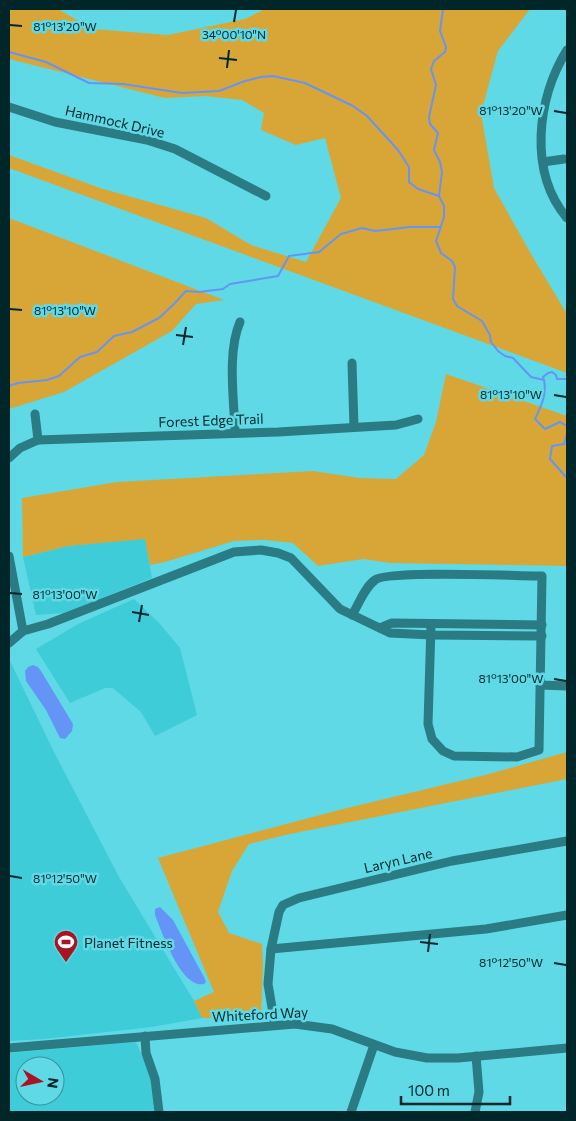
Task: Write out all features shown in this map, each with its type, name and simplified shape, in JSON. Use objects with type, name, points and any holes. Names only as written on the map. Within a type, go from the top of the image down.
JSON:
[{"type":"street","points":[[567,50],[555,72],[548,93],[544,108],[542,130],[543,162],[553,198],[567,218]]},
{"type":"street","name":"Hammock Drive","points":[[9,107],[55,122],[147,140],[175,149],[266,196]]},
{"type":"street","points":[[543,162],[564,159]]},
{"type":"street","points":[[235,432],[233,356],[235,333],[240,322]]},
{"type":"street","points":[[352,363],[354,427]]},
{"type":"street","points":[[35,414],[38,440]]},
{"type":"street","name":"Forest Edge Trail","points":[[9,458],[20,448],[38,440],[278,432],[396,425],[418,418]]},
{"type":"street","points":[[9,643],[23,632],[234,552],[261,550],[291,558],[340,609],[390,632],[432,635],[542,636]]},
{"type":"street","points":[[9,556],[23,632]]},
{"type":"street","points":[[352,615],[375,579],[386,576],[449,574],[542,576],[539,750],[517,757],[454,756],[443,751],[432,738],[428,724],[431,625]]},
{"type":"street","points":[[380,628],[392,624],[542,625]]},
{"type":"street","points":[[540,685],[567,686]]},
{"type":"street","name":"Laryn Lane","points":[[275,1025],[268,984],[271,949],[282,905],[290,901],[452,862],[567,841]]},
{"type":"street","points":[[271,949],[486,929],[567,916]]},
{"type":"street","name":"Whiteford Way","points":[[9,1048],[295,1024],[323,1027],[342,1032],[374,1045],[414,1057],[443,1058],[567,1048]]},
{"type":"street","points":[[145,1036],[146,1053],[155,1079],[159,1112]]},
{"type":"street","points":[[351,1112],[374,1045]]},
{"type":"street","points":[[476,1056],[479,1092],[476,1112]]},
{"type":"shaded area","points":[[9,9],[58,9],[93,29],[168,35],[245,19],[265,9],[530,9],[498,51],[481,113],[494,188],[567,314],[567,373],[9,168],[9,155],[100,188],[206,218],[251,245],[306,262],[341,198],[325,138],[296,145],[261,130],[264,113],[242,100],[205,96],[165,98],[9,59]]},
{"type":"shaded area","points":[[9,218],[224,300],[196,304],[172,331],[64,392],[9,409]]},
{"type":"shaded area","points":[[446,374],[567,416],[567,566],[390,563],[363,559],[318,566],[293,543],[265,540],[234,541],[150,565],[145,539],[68,546],[23,557],[22,498],[117,482],[313,471],[360,478],[396,479],[424,455],[436,422]]},
{"type":"shaded area","points":[[145,538],[152,578],[64,613],[36,615],[23,557],[68,546]]},
{"type":"shaded area","points":[[134,599],[160,624],[180,648],[197,715],[155,736],[141,712],[113,688],[105,688],[70,703],[36,649],[78,624]]},
{"type":"shaded area","points":[[9,659],[55,754],[119,877],[194,1001],[202,1018],[152,1027],[9,1041]]},
{"type":"shaded area","points":[[33,665],[41,671],[73,724],[72,731],[65,739],[60,738],[46,710],[26,681],[25,671]]},
{"type":"shaded area","points":[[567,752],[567,779],[290,834],[249,844],[232,871],[218,912],[229,933],[262,944],[261,1019],[202,1018],[194,1001],[214,992],[158,858],[343,809],[489,774]]},
{"type":"shaded area","points":[[160,907],[173,920],[204,977],[206,982],[204,984],[196,983],[188,978],[180,969],[155,915],[155,909]]},
{"type":"shaded area","points":[[136,1042],[152,1079],[155,1112],[9,1112],[9,1053]]},
{"type":"waterway","points":[[443,9],[440,31],[446,47],[445,52],[434,61],[431,69],[436,85],[429,117],[430,124],[438,133],[434,150],[440,162],[442,172],[439,196],[444,206],[444,217],[436,241],[441,253],[452,261],[455,267],[453,299],[457,306],[482,321],[490,335],[491,342],[498,351],[505,356],[513,358],[531,377],[544,380]]},
{"type":"waterway","points":[[9,52],[46,62],[89,83],[123,84],[182,93],[219,91],[245,81],[273,76],[305,83],[353,106],[367,116],[398,150],[409,167],[409,182],[418,189],[439,196]]},
{"type":"waterway","points":[[9,386],[18,383],[47,380],[59,376],[80,357],[97,352],[114,336],[132,332],[159,318],[186,291],[199,292],[223,289],[230,284],[278,276],[289,256],[319,252],[341,234],[362,228],[375,231],[410,227],[440,227]]},
{"type":"waterway","points":[[544,380],[543,377],[552,372],[556,375],[557,379],[567,379]]},
{"type":"waterway","points":[[544,380],[544,396],[535,419],[545,429],[560,422],[567,426]]},
{"type":"waterway","points":[[567,434],[564,444],[552,446],[550,459],[567,478]]},
{"type":"place","name":"Planet Fitness","points":[[66,963]]}]
